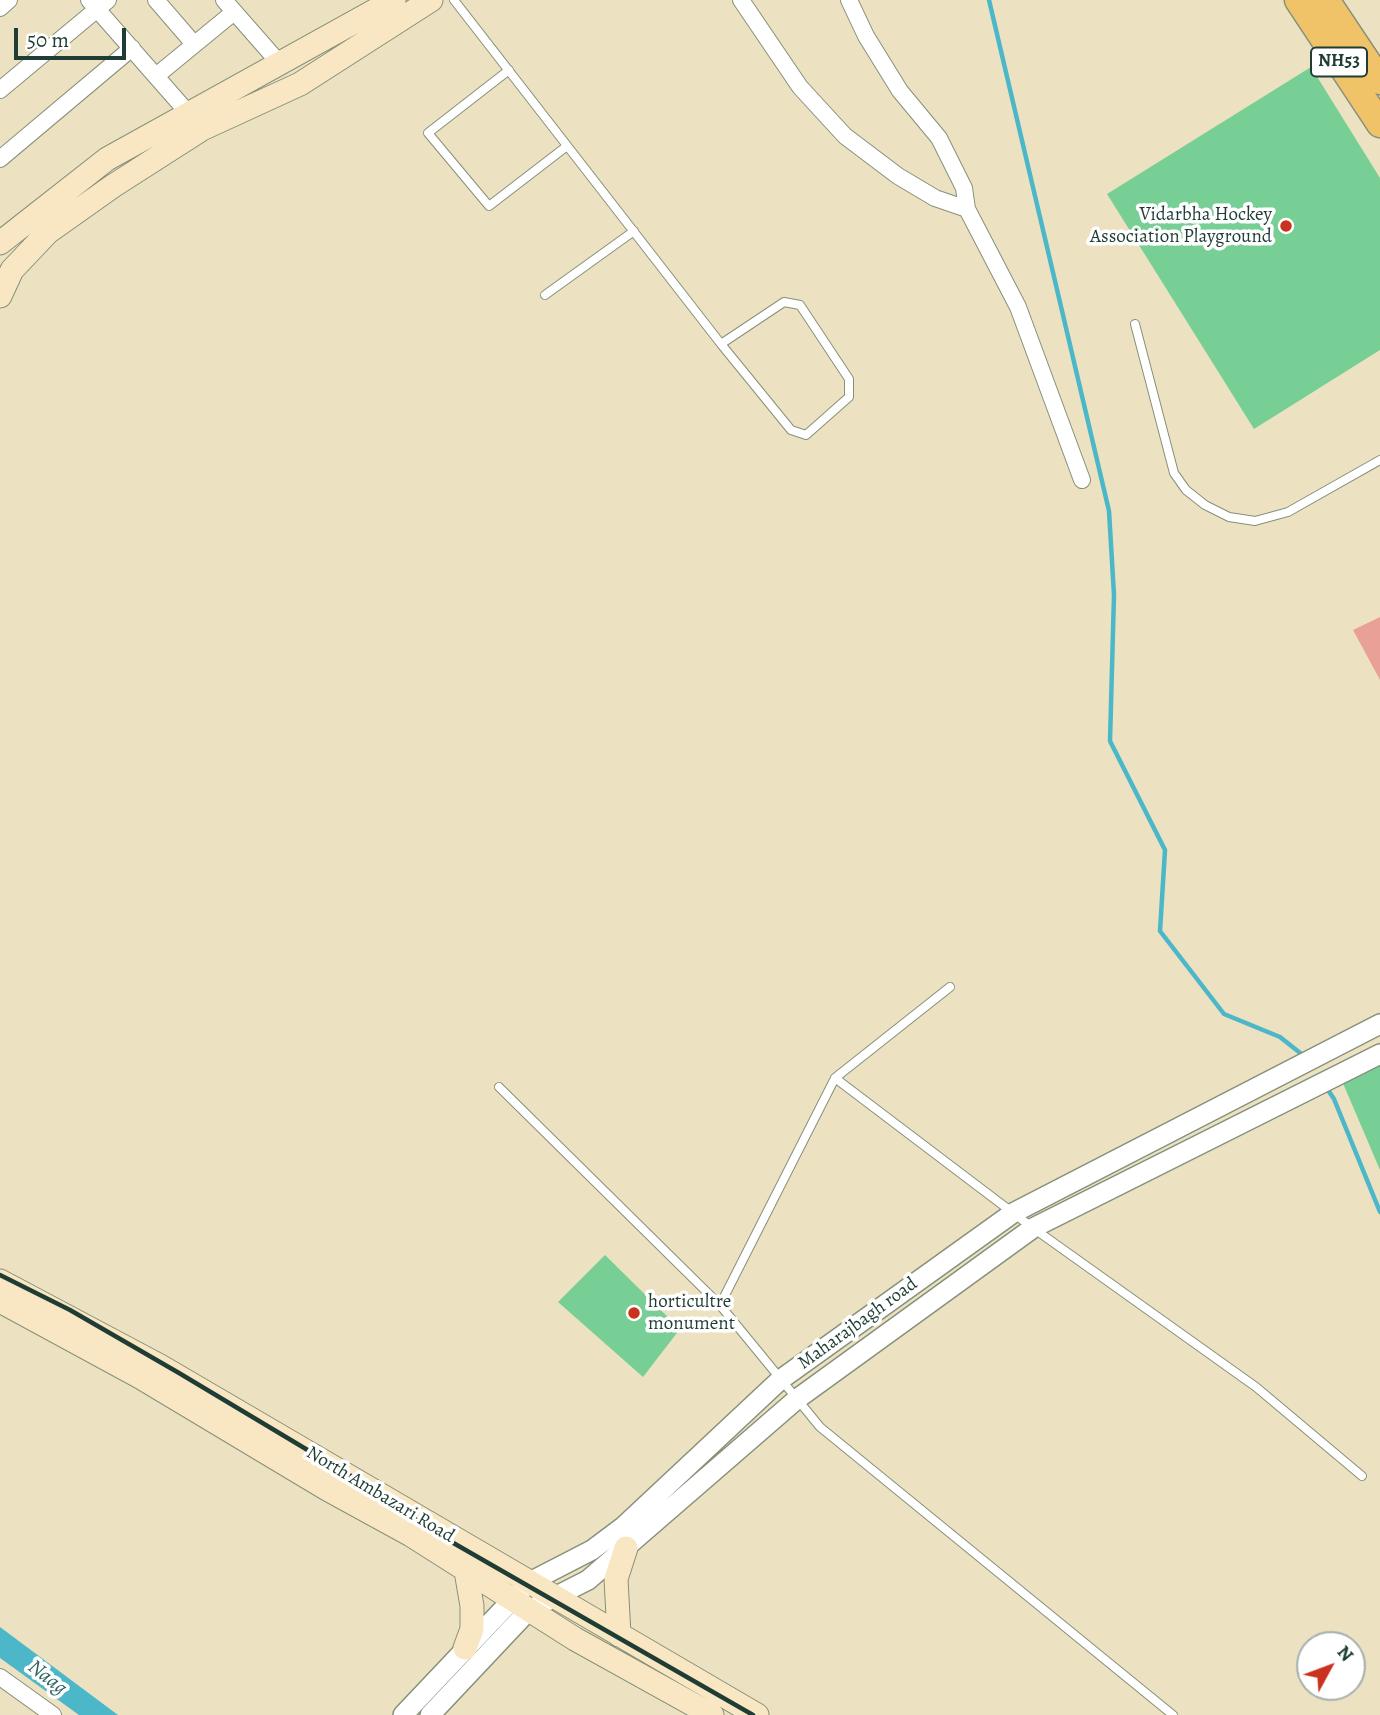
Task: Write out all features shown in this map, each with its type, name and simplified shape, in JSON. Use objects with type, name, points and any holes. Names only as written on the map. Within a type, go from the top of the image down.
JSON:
[{"type":"highway","name":"NH53","points":[[1298,0],[1380,124]]},
{"type":"highway","name":"NH53","points":[[1326,0],[1380,81]]},
{"type":"main road","points":[[0,243],[107,159],[394,0]]},
{"type":"main road","points":[[5,273],[48,232],[180,143],[202,129],[300,85],[431,0]]},
{"type":"main road","name":"North Ambazari Road","points":[[0,1281],[160,1366],[712,1715]]},
{"type":"main road","name":"North Ambazari Road","points":[[0,1301],[140,1377],[327,1489],[411,1535],[466,1571],[523,1597],[554,1597],[757,1715]]},
{"type":"main road","points":[[619,1634],[616,1578],[626,1548]]},
{"type":"main road","points":[[465,1648],[472,1629],[466,1571]]},
{"type":"street","points":[[0,8],[9,0]]},
{"type":"street","points":[[156,0],[194,44]]},
{"type":"street","points":[[741,0],[800,87],[845,136],[898,176],[935,198],[967,209]]},
{"type":"street","points":[[849,0],[866,36],[900,91],[939,138],[964,188],[967,209],[1018,307],[1082,480]]},
{"type":"street","points":[[0,90],[98,3],[132,48],[189,114]]},
{"type":"street","points":[[156,76],[194,44],[228,4],[281,65]]},
{"type":"street","points":[[0,159],[132,48]]},
{"type":"street","name":"Maharajbagh road","points":[[402,1715],[465,1648],[523,1597],[624,1526],[780,1380],[1013,1213],[1380,1024]]},
{"type":"street","name":"Maharajbagh road","points":[[554,1597],[588,1580],[797,1399],[1033,1228],[1371,1058]]},
{"type":"street","name":"Maharajbagh road","points":[[430,1715],[523,1597]]},
{"type":"street","points":[[0,1677],[53,1715]]},
{"type":"lane","points":[[454,0],[721,344],[791,430],[806,435],[849,397],[849,379],[800,305],[783,302],[721,344]]},
{"type":"lane","points":[[509,70],[428,133],[489,206],[567,146]]},
{"type":"lane","points":[[545,295],[634,232]]},
{"type":"lane","points":[[1135,324],[1174,473],[1186,490],[1205,505],[1229,517],[1255,521],[1288,512],[1380,460]]},
{"type":"lane","points":[[720,1305],[835,1078],[950,987]]},
{"type":"lane","points":[[835,1078],[1033,1228],[1256,1387],[1362,1476]]},
{"type":"lane","points":[[499,1087],[720,1305],[820,1427],[1173,1715]]},
{"type":"green space","points":[[1311,67],[1380,178],[1380,350],[1254,429],[1107,194]]},
{"type":"green space","points":[[1380,1063],[1380,1170],[1342,1081]]},
{"type":"green space","points":[[605,1255],[680,1329],[643,1377],[558,1302]]},
{"type":"water","name":"Naag","points":[[0,1627],[118,1715],[79,1715],[0,1658]]},
{"type":"building","points":[[1380,617],[1380,680],[1353,630]]},
{"type":"waterway","points":[[989,0],[1109,511],[1114,595],[1110,741],[1165,850],[1160,931],[1224,1014],[1280,1037],[1304,1056]]},
{"type":"waterway","points":[[1326,1087],[1334,1099],[1380,1212]]},
{"type":"railway","points":[[0,1275],[70,1310],[179,1373],[351,1476],[436,1533],[753,1715]]},
{"type":"place","name":"Vidarbha Hockey Association Playground","points":[[1286,226]]},
{"type":"place","name":"horticultre monument","points":[[634,1313]]}]
